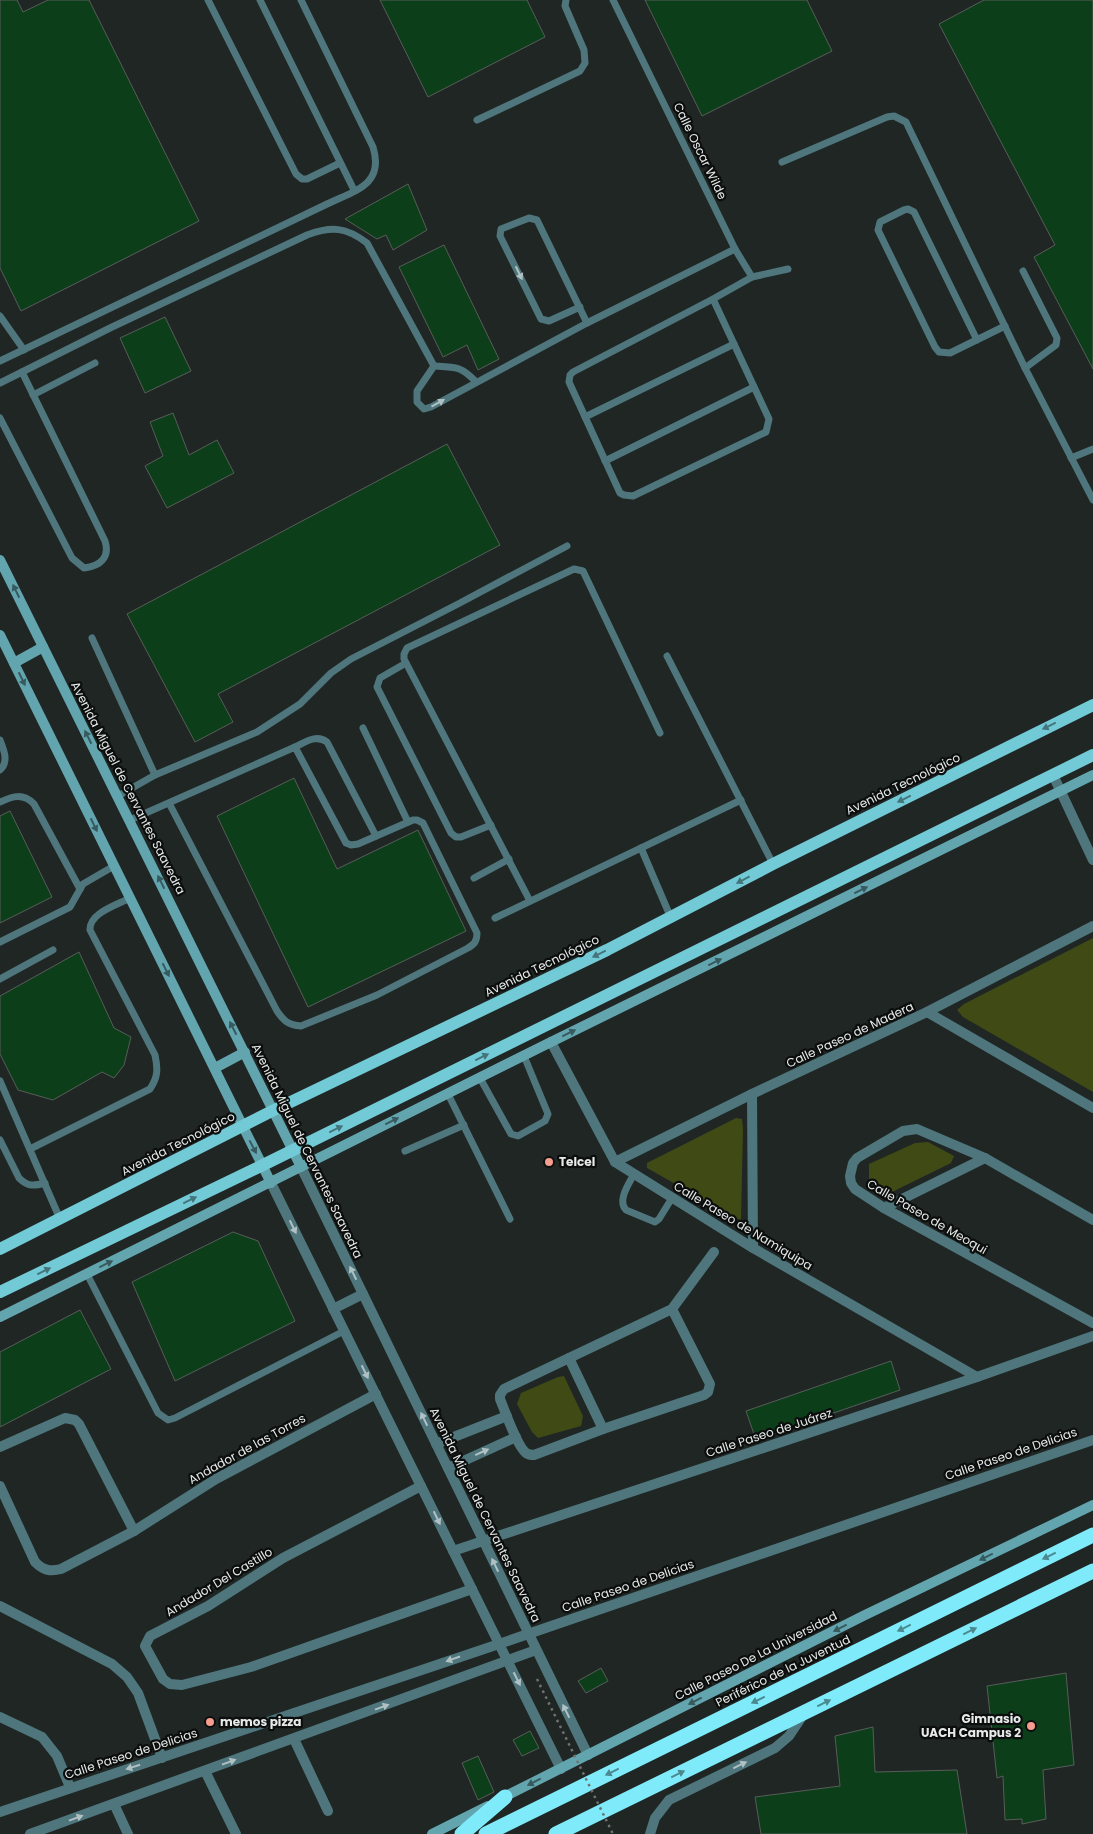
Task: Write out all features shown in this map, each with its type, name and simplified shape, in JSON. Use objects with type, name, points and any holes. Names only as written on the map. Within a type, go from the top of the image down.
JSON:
[{"type":"highway","name":"Periférico de la Juventud","points":[[486,1834],[1093,1534]]},
{"type":"highway","points":[[556,1834],[1093,1571]]},
{"type":"highway","points":[[462,1834],[505,1797]]},
{"type":"main road","name":"Avenida Tecnológico","points":[[0,1249],[274,1110],[607,950],[773,864],[1093,705]]},
{"type":"main road","points":[[0,1292],[263,1165],[1093,755]]},
{"type":"street","name":"Avenida Miguel de Cervantes Saavedra","points":[[0,560],[274,1110],[588,1755]]},
{"type":"street","points":[[0,635],[561,1769]]},
{"type":"street","points":[[14,663],[43,647]]},
{"type":"street","points":[[1053,775],[1093,860]]},
{"type":"street","points":[[0,1317],[551,1042],[1093,775]]},
{"type":"street","name":"Calle Paseo de Madera","points":[[615,1162],[752,1094],[927,1012],[1093,926]]},
{"type":"street","points":[[927,1012],[1093,1108]]},
{"type":"street","name":"Calle Paseo de Namiquipa","points":[[551,1042],[615,1162],[753,1248],[977,1377]]},
{"type":"street","points":[[215,1068],[245,1052]]},
{"type":"street","points":[[752,1094],[753,1248]]},
{"type":"street","name":"Calle Paseo de Meoqui","points":[[1093,1220],[986,1158],[917,1129],[903,1131],[857,1158],[851,1170],[851,1183],[855,1189],[884,1208],[1093,1324]]},
{"type":"street","points":[[884,1208],[986,1158]]},
{"type":"street","points":[[672,1309],[710,1384],[708,1392],[534,1455],[527,1454],[524,1451],[507,1416],[500,1395],[504,1389],[672,1309],[714,1252]]},
{"type":"street","points":[[334,1309],[363,1294]]},
{"type":"street","name":"Calle Paseo de Juárez","points":[[453,1551],[977,1377],[1093,1336]]},
{"type":"street","points":[[569,1358],[603,1429]]},
{"type":"street","name":"Andador de las Torres","points":[[0,1486],[35,1562],[42,1568],[61,1569],[134,1531],[216,1479],[376,1394]]},
{"type":"street","points":[[436,1444],[507,1416]]},
{"type":"street","points":[[0,1447],[65,1418],[75,1420],[79,1424],[134,1531]]},
{"type":"street","points":[[448,1468],[516,1437]]},
{"type":"street","name":"Calle Paseo de Delicias","points":[[0,1812],[499,1644],[1093,1440]]},
{"type":"street","name":"Andador Del Castillo","points":[[421,1486],[283,1558],[208,1606],[150,1636],[145,1643],[146,1650],[163,1679],[170,1684],[182,1685],[251,1667],[472,1589]]},
{"type":"street","name":"Calle Paseo De La Universidad","points":[[432,1834],[863,1616],[1093,1506]]},
{"type":"street","points":[[0,1606],[112,1664],[127,1677],[138,1692],[162,1758]]},
{"type":"street","points":[[30,1834],[536,1650]]},
{"type":"street","points":[[650,1834],[655,1818],[669,1800],[782,1744],[804,1714]]},
{"type":"street","points":[[0,1717],[42,1737],[57,1756],[70,1788]]},
{"type":"street","points":[[294,1738],[328,1811]]},
{"type":"street","points":[[205,1771],[236,1834]]},
{"type":"street","points":[[114,1804],[128,1834]]},
{"type":"lane","points":[[208,0],[296,174],[302,179],[307,179],[340,163]]},
{"type":"lane","points":[[260,0],[354,190]]},
{"type":"lane","points":[[0,362],[363,186],[372,178],[377,160],[374,147],[301,0]]},
{"type":"lane","points":[[477,120],[580,71],[585,62],[584,50],[565,6],[566,0]]},
{"type":"lane","name":"Calle Oscar Wilde","points":[[613,0],[735,249],[752,277]]},
{"type":"lane","points":[[782,162],[887,117],[894,116],[906,122],[1025,368],[1093,500]]},
{"type":"lane","points":[[977,340],[914,212],[908,209],[904,210],[880,222],[878,230],[935,347],[940,352],[950,353],[977,340],[1005,326]]},
{"type":"lane","points":[[580,307],[549,321],[541,319],[500,236],[501,229],[530,218],[537,220],[580,307],[587,323]]},
{"type":"lane","points":[[0,383],[110,328],[307,235],[322,230],[335,229],[356,235],[367,243],[434,366]]},
{"type":"lane","points":[[434,366],[417,391],[417,402],[424,408],[431,407],[587,323],[735,249]]},
{"type":"lane","points":[[713,299],[769,418],[766,432],[633,496],[624,496],[620,492],[569,382],[570,375],[752,277],[788,269]]},
{"type":"lane","points":[[1023,271],[1056,334],[1058,342],[1025,368]]},
{"type":"lane","points":[[0,316],[24,350]]},
{"type":"lane","points":[[585,417],[734,344]]},
{"type":"lane","points":[[33,395],[94,363]]},
{"type":"lane","points":[[434,366],[465,371],[476,382]]},
{"type":"lane","points":[[0,418],[72,558],[84,568],[98,564],[104,559],[106,554],[105,541],[22,372]]},
{"type":"lane","points":[[606,461],[754,387]]},
{"type":"lane","points":[[1071,458],[1093,449]]},
{"type":"lane","points":[[118,796],[155,775],[257,732],[300,704],[331,673],[351,659],[567,546]]},
{"type":"lane","points":[[530,901],[406,663],[404,654],[407,648],[574,569],[580,569],[583,571],[660,733]]},
{"type":"lane","points":[[92,638],[155,775]]},
{"type":"lane","points":[[667,656],[773,864]]},
{"type":"lane","points":[[406,663],[380,678],[377,687],[451,833],[453,836],[460,837],[491,826]]},
{"type":"lane","points":[[363,728],[408,822]]},
{"type":"lane","points":[[130,820],[315,738],[319,738],[327,742],[376,836]]},
{"type":"lane","points":[[0,740],[5,760],[0,770]]},
{"type":"lane","points":[[169,802],[277,1011],[284,1021],[292,1025],[301,1026],[377,995],[475,943],[477,939],[476,933],[425,826],[417,820],[408,822],[358,844],[351,845],[346,843],[295,747]]},
{"type":"lane","points":[[0,802],[16,796],[29,798],[80,889]]},
{"type":"lane","points":[[494,918],[741,800]]},
{"type":"lane","points":[[641,848],[671,918]]},
{"type":"lane","points":[[474,878],[509,859]]},
{"type":"lane","points":[[0,942],[70,907],[86,882],[114,866]]},
{"type":"lane","points":[[30,1149],[150,1089],[156,1080],[158,1068],[155,1056],[90,930],[90,924],[94,917],[130,898]]},
{"type":"lane","points":[[0,979],[53,950]]},
{"type":"lane","points":[[480,1078],[511,1134],[518,1136],[545,1121],[548,1114],[524,1056]]},
{"type":"lane","points":[[0,1081],[60,1219]]},
{"type":"lane","points":[[448,1094],[510,1219]]},
{"type":"lane","points":[[406,1151],[464,1125]]},
{"type":"lane","points":[[0,1140],[19,1178],[24,1183],[29,1186],[45,1183]]},
{"type":"lane","points":[[634,1174],[622,1199],[626,1210],[655,1222],[659,1219],[672,1198]]},
{"type":"lane","points":[[87,1274],[158,1413],[168,1420],[344,1330]]},
{"type":"path","points":[[537,1679],[613,1834]]},
{"type":"green space","points":[[1093,938],[1093,1092],[963,1017],[957,1010],[964,1004]]},
{"type":"green space","points":[[736,1118],[742,1119],[743,1129],[741,1220],[647,1168],[647,1163]]},
{"type":"green space","points":[[928,1142],[954,1156],[951,1163],[890,1193],[869,1182],[869,1164],[915,1143]]},
{"type":"green space","points":[[564,1376],[583,1416],[581,1426],[538,1438],[532,1432],[517,1404],[521,1393]]},
{"type":"building","points":[[0,0],[17,0],[23,12],[48,0],[89,0],[199,221],[21,311],[0,268]]},
{"type":"building","points":[[380,0],[527,0],[545,37],[428,97]]},
{"type":"building","points":[[645,0],[807,0],[832,51],[702,116]]},
{"type":"building","points":[[984,0],[1093,0],[1093,369],[1034,257],[1055,245],[939,24]]},
{"type":"building","points":[[408,184],[427,230],[393,250],[386,235],[377,239],[345,219]]},
{"type":"building","points":[[444,245],[499,359],[478,370],[467,345],[443,357],[399,267]]},
{"type":"building","points":[[165,317],[191,371],[145,393],[120,338]]},
{"type":"building","points":[[173,413],[189,455],[217,440],[234,473],[167,508],[145,466],[163,456],[150,422]]},
{"type":"building","points":[[447,444],[500,545],[218,694],[233,722],[195,742],[127,614]]},
{"type":"building","points":[[294,778],[337,869],[418,830],[466,931],[308,1007],[217,816]]},
{"type":"building","points":[[10,811],[52,897],[0,923],[0,816]]},
{"type":"building","points":[[79,952],[114,1028],[131,1037],[124,1065],[114,1078],[102,1072],[53,1100],[18,1090],[0,1054],[0,996]]},
{"type":"building","points":[[233,1232],[258,1241],[295,1321],[175,1381],[132,1282]]},
{"type":"building","points":[[80,1310],[111,1369],[0,1427],[0,1352]]},
{"type":"building","points":[[891,1361],[900,1390],[756,1440],[746,1411]]},
{"type":"building","points":[[601,1668],[608,1681],[586,1693],[578,1681]]},
{"type":"building","name":"Gimnasio UACH Campus 2","points":[[1066,1673],[1074,1765],[1043,1770],[1046,1819],[1022,1824],[1022,1819],[1005,1820],[1003,1776],[997,1778],[987,1686]]},
{"type":"building","points":[[873,1727],[875,1772],[957,1770],[967,1834],[761,1834],[755,1797],[840,1786],[835,1736]]},
{"type":"building","points":[[530,1731],[539,1748],[522,1756],[513,1740]]},
{"type":"building","points":[[478,1756],[494,1792],[478,1800],[462,1763]]},
{"type":"place","name":"Telcel","points":[[549,1162]]},
{"type":"place","name":"memos pizza","points":[[210,1722]]},
{"type":"place","name":"Gimnasio UACH Campus 2","points":[[1031,1726]]}]
